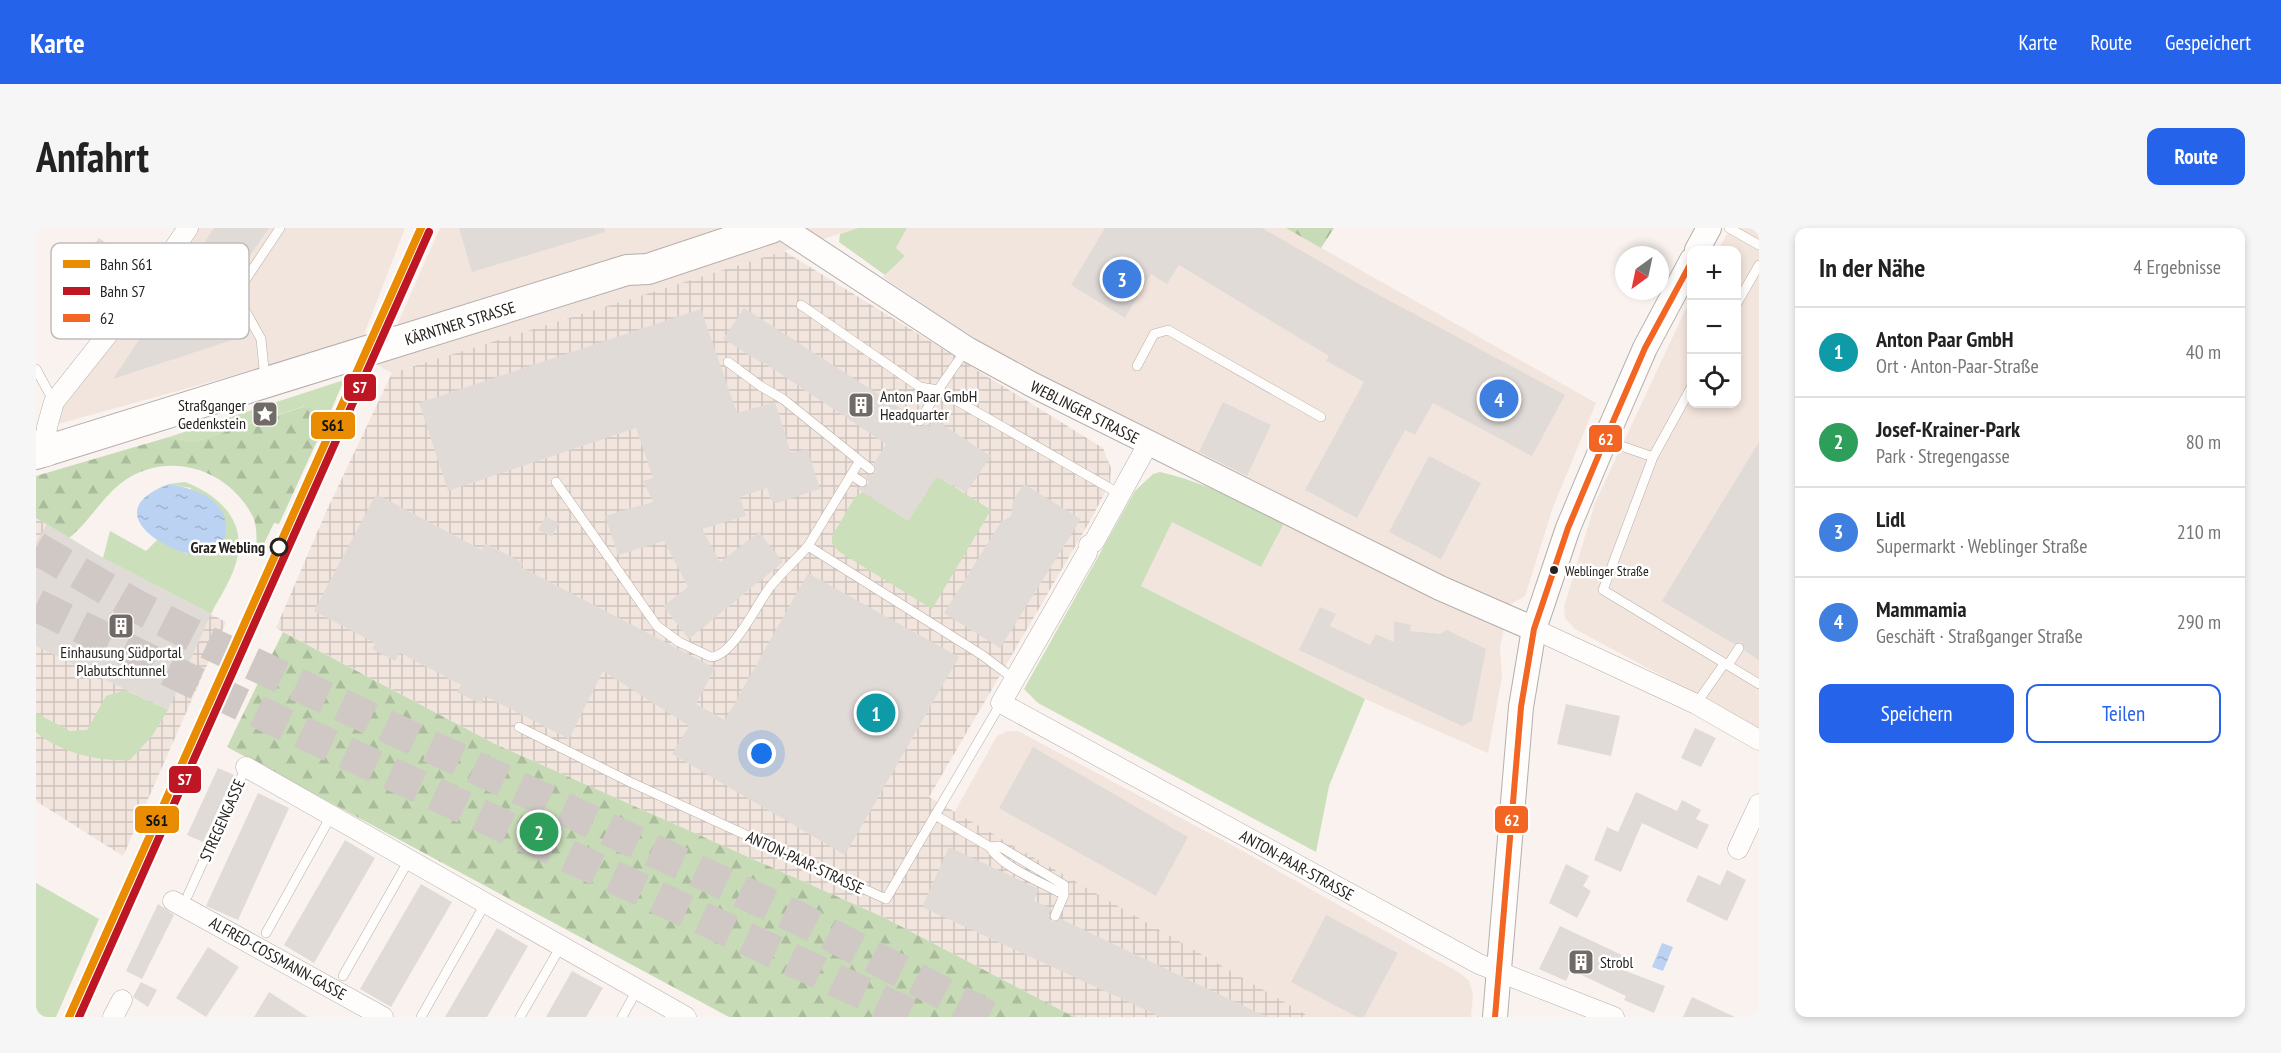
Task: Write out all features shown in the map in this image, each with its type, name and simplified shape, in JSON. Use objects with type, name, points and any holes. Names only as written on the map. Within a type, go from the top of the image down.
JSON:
[{"type":"main road","name":"KÄRNTNER STRASSE","points":[[39,450],[266,384],[627,270],[659,265],[771,228]]},
{"type":"street","name":"KÄRNTNER STRASSE","points":[[177,243],[188,228]]},
{"type":"street","name":"WEBLINGER STRASSE","points":[[783,228],[967,349],[1148,444],[1440,588],[1696,704],[1759,740]]},
{"type":"street","points":[[1699,246],[1710,228]]},
{"type":"street","points":[[1496,1017],[1521,707],[1534,629],[1568,528],[1605,440],[1645,348],[1687,269]]},
{"type":"street","name":"KÄRNTNER STRASSE","points":[[39,450],[54,402],[105,339]]},
{"type":"street","name":"ANTON-PAAR-STRASSE","points":[[1148,444],[1001,703],[1430,939],[1499,972],[1614,1017]]},
{"type":"street","name":"STREGENGASSE","points":[[246,767],[686,1017]]},
{"type":"street","points":[[1738,849],[1759,804]]},
{"type":"street","name":"ALFRED-COSSMANN-GASSE","points":[[181,898],[383,1017]]},
{"type":"lane","points":[[249,274],[280,228]]},
{"type":"lane","points":[[1729,228],[1759,245]]},
{"type":"lane","points":[[1740,300],[1759,265]]},
{"type":"lane","points":[[801,305],[920,387],[938,390],[1120,495]]},
{"type":"lane","points":[[249,317],[261,339],[261,363],[266,384]]},
{"type":"lane","points":[[1137,366],[1154,334],[1168,330],[1321,417]]},
{"type":"lane","points":[[920,421],[938,390],[967,349]]},
{"type":"lane","points":[[728,362],[783,399],[870,469]]},
{"type":"lane","points":[[36,369],[54,402]]},
{"type":"lane","points":[[1687,395],[1653,457],[1603,590],[1759,684]]},
{"type":"lane","points":[[1605,440],[1653,457]]},
{"type":"lane","points":[[556,482],[657,626],[679,642],[711,657],[717,657],[728,648],[769,588],[808,546],[859,462]]},
{"type":"lane","points":[[851,475],[862,482]]},
{"type":"lane","points":[[808,546],[982,655],[1014,679]]},
{"type":"lane","points":[[1696,704],[1739,648]]},
{"type":"lane","name":"ANTON-PAAR-STRASSE","points":[[519,727],[630,782],[886,899],[1001,703]]},
{"type":"lane","name":"STREGENGASSE","points":[[181,898],[246,767]]},
{"type":"lane","points":[[935,815],[990,847],[994,855],[1026,879],[1064,895]]},
{"type":"lane","points":[[266,933],[331,816]]},
{"type":"lane","points":[[990,847],[999,846],[1064,885],[1064,895],[1055,916]]},
{"type":"lane","points":[[343,976],[409,860]]},
{"type":"lane","points":[[421,1017],[486,904]]},
{"type":"lane","points":[[520,1017],[561,946]]},
{"type":"lane","points":[[622,1017],[637,990]]},
{"type":"shaded area","points":[[188,228],[405,228],[362,340],[47,427],[109,339],[249,339],[249,243],[177,243]]},
{"type":"shaded area","points":[[440,228],[858,228],[392,373],[379,366]]},
{"type":"shaded area","points":[[907,228],[1286,228],[1596,403],[1553,507],[1525,596],[1509,605],[1500,648],[1502,676],[1488,753],[1365,699],[1141,586],[1172,522],[1261,567],[1294,502],[1008,362],[883,277],[905,256],[896,248]]},
{"type":"shaded area","points":[[1731,228],[1759,228],[1759,728],[1575,629],[1565,618],[1564,607],[1595,503],[1687,307],[1687,408],[1741,408],[1741,246],[1720,246]]},
{"type":"shaded area","points":[[784,251],[1103,448],[1111,468],[1110,483],[1090,521],[929,797],[1310,1017],[1074,1017],[883,917],[495,744],[276,628],[326,512],[392,373]]},
{"type":"shaded area","points":[[36,518],[103,558],[226,622],[123,856],[36,801]]},
{"type":"shaded area","points":[[1008,731],[1018,731],[1239,849],[1460,973],[1469,981],[1473,994],[1471,1017],[1310,1017],[954,813],[997,736]]},
{"type":"green space","points":[[858,228],[907,228],[896,248],[905,256],[885,275],[839,242],[840,234]]},
{"type":"green space","points":[[1286,228],[1334,228],[1321,248]]},
{"type":"green space","points":[[344,380],[329,415],[305,406],[194,442],[169,437]]},
{"type":"green space","points":[[306,406],[329,415],[279,524],[274,523],[257,558],[255,521],[242,500],[212,475],[194,469],[175,466],[156,467],[137,473],[113,490],[69,538],[36,518],[36,476],[169,437],[194,442]]},
{"type":"green space","points":[[911,460],[991,510],[932,609],[838,551],[832,543],[832,536],[855,497],[863,492],[908,521],[925,495]]},
{"type":"green space","points":[[1160,472],[1223,493],[1283,522],[1283,525],[1261,567],[1172,522],[1141,586],[1365,699],[1329,786],[1316,852],[1038,703],[1024,689],[1135,491],[1153,474]]},
{"type":"green space","points":[[185,482],[217,500],[232,518],[237,529],[239,541],[236,562],[231,577],[211,614],[103,558],[110,531],[146,551],[158,539],[187,554],[191,488],[169,484]]},
{"type":"green space","points":[[283,632],[495,744],[883,917],[1074,1017],[729,1017],[227,747]]},
{"type":"green space","points":[[125,690],[168,710],[152,736],[130,760],[81,755],[57,746],[36,732],[36,713],[70,731],[87,730],[106,696]]},
{"type":"green space","points":[[36,883],[99,919],[56,1017],[36,1017]]},
{"type":"water","points":[[169,484],[201,493],[218,505],[226,524],[223,542],[216,554],[202,556],[185,553],[151,535],[140,523],[137,510],[146,497]]},
{"type":"water","points":[[1662,943],[1673,947],[1663,971],[1652,967]]},
{"type":"building","points":[[214,228],[269,228],[249,257],[249,243],[204,243]]},
{"type":"building","points":[[459,228],[604,228],[605,232],[472,272]]},
{"type":"building","points":[[1105,228],[1262,228],[1366,288],[1565,395],[1532,456],[1433,403],[1415,435],[1405,430],[1357,518],[1305,490],[1364,382],[1326,361],[1329,356],[1179,265],[1167,284],[1151,274],[1125,318],[1071,285]]},
{"type":"building","points":[[99,238],[106,243],[95,243]]},
{"type":"building","name":"Anton Paar GmbH Headquarter","points":[[744,308],[914,417],[916,426],[929,427],[934,419],[991,456],[966,493],[937,476],[908,521],[857,488],[867,486],[869,482],[865,476],[876,473],[874,463],[886,444],[761,361],[762,363],[723,339]]},
{"type":"building","points":[[701,309],[737,413],[775,402],[791,453],[807,449],[820,489],[777,503],[771,500],[767,488],[740,497],[746,516],[702,529],[720,562],[759,532],[783,562],[689,639],[663,606],[688,587],[664,541],[618,555],[605,516],[653,502],[643,481],[653,478],[636,428],[448,491],[419,403]]},
{"type":"building","points":[[140,339],[235,339],[113,379]]},
{"type":"building","points":[[1223,402],[1271,425],[1247,476],[1199,452]]},
{"type":"building","points":[[1759,442],[1759,660],[1745,651],[1742,642],[1734,644],[1662,601]]},
{"type":"building","points":[[1429,456],[1481,483],[1441,559],[1389,532]]},
{"type":"building","points":[[1024,484],[1081,519],[1000,648],[944,613],[1001,522],[1011,516],[1013,501]]},
{"type":"building","points":[[376,494],[482,550],[485,543],[523,563],[521,567],[715,668],[696,704],[725,720],[808,573],[959,657],[845,855],[672,754],[689,726],[603,671],[569,739],[485,696],[481,704],[457,692],[461,685],[400,653],[395,661],[372,649],[375,643],[314,611]]},
{"type":"building","points":[[545,516],[559,523],[552,537],[538,530]]},
{"type":"building","name":"Einhausung Südportal Plabutschtunnel","points":[[47,524],[103,558],[211,614],[168,710],[36,646],[36,543]]},
{"type":"building","points":[[1320,607],[1336,614],[1330,626],[1370,645],[1376,634],[1394,642],[1394,621],[1411,625],[1410,631],[1440,634],[1447,630],[1486,649],[1472,721],[1462,726],[1299,650]]},
{"type":"building","points":[[1566,704],[1620,716],[1611,756],[1557,744]]},
{"type":"building","points":[[1695,728],[1716,738],[1701,767],[1681,758]]},
{"type":"building","points":[[1033,747],[1188,837],[1156,896],[999,808]]},
{"type":"building","points":[[218,768],[234,775],[203,842],[187,835]]},
{"type":"building","points":[[1636,792],[1677,811],[1682,800],[1701,810],[1696,819],[1709,825],[1697,849],[1642,823],[1621,872],[1594,860],[1607,827],[1618,832]]},
{"type":"building","points":[[258,793],[289,808],[238,920],[206,906]]},
{"type":"building","points":[[345,840],[375,858],[314,963],[284,945]]},
{"type":"building","points":[[949,847],[1039,889],[1034,901],[1051,908],[1048,916],[1052,922],[1061,919],[1267,1017],[1161,1017],[922,907]]},
{"type":"building","points":[[1566,864],[1589,876],[1583,886],[1591,891],[1577,918],[1549,903]]},
{"type":"building","points":[[1727,870],[1746,880],[1727,921],[1686,901],[1698,875],[1720,885]]},
{"type":"building","points":[[421,884],[452,902],[391,1007],[360,989]]},
{"type":"building","points":[[158,904],[174,915],[142,979],[126,971]]},
{"type":"building","points":[[1326,915],[1398,953],[1364,1017],[1357,1017],[1291,982]]},
{"type":"building","name":"Strobl","points":[[1560,926],[1624,956],[1618,968],[1665,986],[1654,1013],[1624,1000],[1626,996],[1571,970],[1566,981],[1539,969]]},
{"type":"building","points":[[497,928],[528,946],[487,1017],[445,1017]]},
{"type":"building","points":[[208,947],[239,967],[206,1017],[176,998]]},
{"type":"building","points":[[572,971],[603,988],[586,1017],[546,1017]]},
{"type":"building","points":[[141,982],[157,990],[148,1007],[133,997]]},
{"type":"building","points":[[269,992],[308,1017],[254,1017]]},
{"type":"building","points":[[1692,997],[1735,1017],[1683,1017]]},
{"type":"tunnel","points":[[36,548],[140,608],[200,639],[796,917],[989,1017]]},
{"type":"tunnel","points":[[36,605],[183,677],[915,1017]]},
{"type":"rail line","name":"S61","points":[[69,1017],[421,228]]},
{"type":"rail line","name":"S7","points":[[79,1017],[429,232]]},
{"type":"transit line","name":"62","points":[[1495,1017],[1521,707],[1534,629],[1568,528],[1605,440],[1645,348],[1687,270]]},
{"type":"place","name":"Lidl","points":[[1122,279]]},
{"type":"place","name":"Mammamia","points":[[1499,399]]},
{"type":"place","name":"Anton Paar GmbH Headquarter","points":[[861,405]]},
{"type":"place","name":"Straßganger Gedenkstein","points":[[265,414]]},
{"type":"place","name":"Graz Webling","points":[[279,547]]},
{"type":"place","name":"Weblinger Straße","points":[[1554,570]]},
{"type":"place","name":"Einhausung Südportal Plabutschtunnel","points":[[121,626]]},
{"type":"place","name":"Anton Paar GmbH","points":[[876,713]]},
{"type":"place","name":"Josef-Krainer-Park","points":[[539,832]]},
{"type":"place","name":"Strobl","points":[[1581,962]]}]
